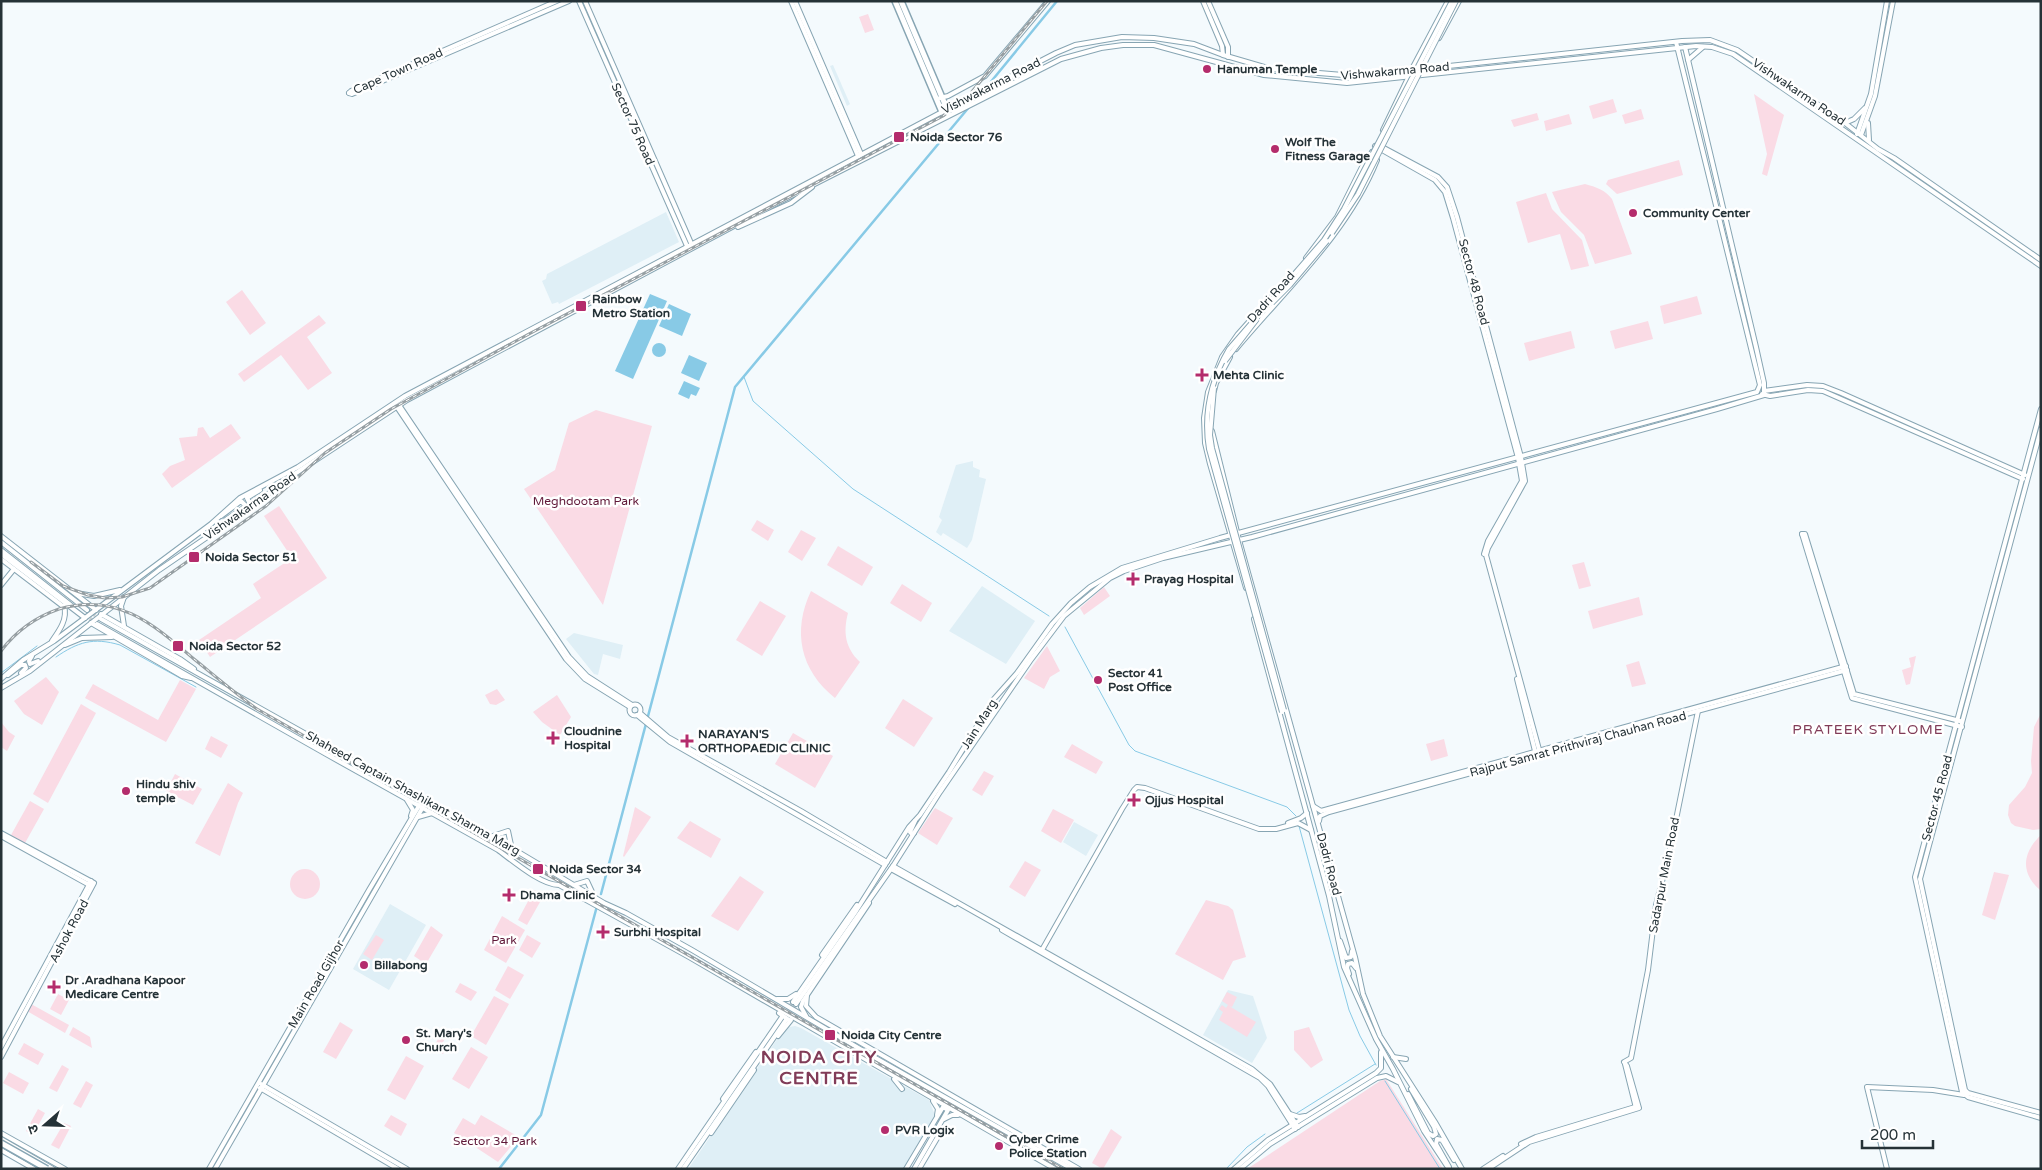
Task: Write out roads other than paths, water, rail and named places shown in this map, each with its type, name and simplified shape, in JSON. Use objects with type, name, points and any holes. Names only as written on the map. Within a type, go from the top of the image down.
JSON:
[{"type":"main road","points":[[895,1],[943,98],[944,110]]},
{"type":"main road","points":[[901,1],[907,23],[933,93],[944,110]]},
{"type":"main road","points":[[1,1143],[42,1169]]},
{"type":"main road","points":[[1,1143],[47,1169]]},
{"type":"street","name":"Cape Town Road","points":[[557,1],[349,93],[352,94],[387,80],[569,1]]},
{"type":"street","name":"Sector 75 Road","points":[[579,1],[687,246]]},
{"type":"street","name":"Sector 75 Road","points":[[585,1],[691,244]]},
{"type":"street","points":[[793,1],[859,155]]},
{"type":"street","points":[[933,93],[937,98],[943,98],[984,76],[1048,1]]},
{"type":"street","points":[[1202,1],[1222,46],[1223,55]]},
{"type":"street","points":[[1208,1],[1228,47],[1228,57]]},
{"type":"street","points":[[1412,69],[1450,1]]},
{"type":"street","points":[[1289,720],[1283,711],[1206,442],[1209,398],[1220,365],[1229,349],[1324,240],[1360,181],[1450,1]]},
{"type":"street","points":[[1423,68],[1458,1]]},
{"type":"street","points":[[1283,723],[1283,711],[1212,448],[1210,427],[1214,388],[1224,363],[1234,348],[1259,317],[1290,285],[1324,245],[1358,194],[1458,1]]},
{"type":"street","points":[[1859,133],[1871,94],[1887,1]]},
{"type":"street","points":[[1869,142],[1867,131],[1869,116],[1875,96],[1892,1]]},
{"type":"street","points":[[1134,31],[1138,38]]},
{"type":"street","name":"Vishwakarma Road","points":[[2,679],[13,666],[51,643],[96,610],[219,517],[240,498],[298,466],[401,399],[729,229],[859,155],[944,110],[1037,62],[1075,45],[1090,41],[1122,37],[1194,44],[1228,57],[1271,69],[1339,76],[1608,48],[1710,40],[1729,46],[1786,83],[2041,260]]},
{"type":"street","points":[[1684,41],[1756,347],[1761,392]]},
{"type":"street","points":[[1607,42],[1608,48]]},
{"type":"street","points":[[1676,42],[1761,392]]},
{"type":"street","name":"Vishwakarma Road","points":[[492,352],[687,246],[816,183],[1040,69],[1078,53],[1116,46],[1149,45],[1264,76],[1347,83],[1678,48],[1703,47],[1718,49],[1733,54],[2041,266]]},
{"type":"street","points":[[1688,60],[1703,47]]},
{"type":"street","points":[[1037,62],[1034,68],[1040,69]]},
{"type":"street","points":[[1028,67],[1032,69],[1030,74]]},
{"type":"street","name":"Dadri Road","points":[[1409,75],[1376,145],[1346,195],[1337,217],[1306,258],[1230,345],[1217,367],[1206,404],[1204,418],[1206,442],[1214,476],[1299,782],[1337,927],[1344,967],[1380,1049],[1424,1131],[1449,1169]]},
{"type":"street","name":"Dadri Road","points":[[1420,75],[1382,149],[1367,185],[1329,242],[1229,358],[1216,383],[1212,433],[1239,540],[1320,828],[1361,984],[1375,1025],[1392,1058],[1435,1122],[1461,1169]]},
{"type":"street","points":[[1396,77],[1403,87]]},
{"type":"street","points":[[1786,83],[1790,77]]},
{"type":"street","points":[[1395,104],[1403,108]]},
{"type":"street","points":[[1846,123],[1867,106]]},
{"type":"street","points":[[1856,139],[1869,116]]},
{"type":"street","name":"Sector 48 Road","points":[[1376,145],[1438,177],[1447,187],[1457,217],[1525,481],[1486,555],[1538,752]]},
{"type":"street","points":[[729,229],[769,214],[791,203],[816,183]]},
{"type":"street","points":[[683,237],[688,235]]},
{"type":"street","points":[[1270,298],[1275,304]]},
{"type":"street","name":"Vishwakarma Road","points":[[2,688],[49,655],[124,597],[280,485],[398,406],[484,356]]},
{"type":"street","points":[[1520,460],[1725,407],[1761,392],[1785,394],[1808,390],[1823,391],[2026,478]]},
{"type":"street","points":[[398,406],[569,657],[587,676],[631,706],[640,706],[641,716]]},
{"type":"street","points":[[2026,478],[2041,409]]},
{"type":"street","points":[[2026,478],[2041,429]]},
{"type":"street","points":[[1206,442],[1210,440],[1214,446]]},
{"type":"street","name":"Jain Marg","points":[[792,1002],[892,868],[1052,624],[1071,603],[1090,587],[1136,563],[1238,533],[1520,460]]},
{"type":"street","name":"Jain Marg","points":[[792,1002],[848,918],[870,889],[908,827],[949,772],[986,709],[1064,616],[1110,578],[1124,571],[1163,558],[1232,542],[1520,460]]},
{"type":"street","points":[[1214,476],[1218,478],[1222,474]]},
{"type":"street","name":"Sector 45 Road","points":[[1964,1092],[1915,881],[2026,478]]},
{"type":"street","name":"Sector 45 Road","points":[[1964,1092],[1920,879],[1964,722],[2026,478]]},
{"type":"street","points":[[275,479],[249,496],[247,498],[248,503],[254,501],[274,486],[280,485]]},
{"type":"street","points":[[219,517],[226,514],[241,501],[245,504],[245,507],[226,520],[224,524]]},
{"type":"street","points":[[1962,727],[1856,700],[1850,694],[1845,669],[1806,535],[1803,534],[1802,535],[1845,669],[1852,690],[1857,695],[1964,722]]},
{"type":"street","points":[[1,536],[96,610]]},
{"type":"street","points":[[1,542],[87,610]]},
{"type":"street","points":[[1,550],[84,617]]},
{"type":"street","points":[[1,554],[84,617]]},
{"type":"street","points":[[1,558],[64,607]]},
{"type":"street","points":[[1238,562],[1245,560]]},
{"type":"street","points":[[1,585],[14,569]]},
{"type":"street","points":[[72,592],[94,596],[112,593],[127,586]]},
{"type":"street","points":[[124,597],[121,606],[124,627]]},
{"type":"street","points":[[51,643],[65,616],[64,607],[60,600]]},
{"type":"street","points":[[101,616],[180,659],[196,671]]},
{"type":"street","points":[[101,616],[196,671]]},
{"type":"street","points":[[90,623],[182,676],[193,678]]},
{"type":"street","points":[[97,624],[193,678]]},
{"type":"street","points":[[58,648],[82,638],[114,637]]},
{"type":"street","points":[[36,652],[29,659],[30,664],[49,655]]},
{"type":"street","points":[[2,679],[21,665],[24,665],[25,670],[14,680]]},
{"type":"street","points":[[1268,672],[1275,669]]},
{"type":"street","name":"Rajput Samrat Prithviraj Chauhan Road","points":[[1312,804],[1317,810],[1321,811],[1845,669]]},
{"type":"street","name":"Rajput Samrat Prithviraj Chauhan Road","points":[[1320,828],[1320,816],[1329,812],[1538,752],[1698,711],[1845,669]]},
{"type":"street","name":"Shaheed Captain Shashikant Sharma Marg","points":[[196,671],[458,820],[515,850],[595,898],[692,950],[1072,1169]]},
{"type":"street","name":"Shaheed Captain Shashikant Sharma Marg","points":[[193,678],[498,850],[518,865],[548,882],[559,885],[689,957],[776,1007],[798,1022],[1055,1169]]},
{"type":"street","points":[[631,706],[631,714],[641,716],[670,742],[783,804],[886,864]]},
{"type":"street","points":[[986,709],[990,708],[992,711],[987,722]]},
{"type":"street","name":"Sadarpur Main Road","points":[[1483,1169],[1523,1145],[1537,1139],[1639,1107],[1627,1066],[1624,1062],[1630,1058],[1639,1017],[1656,905],[1669,854],[1698,711]]},
{"type":"street","points":[[297,738],[300,730]]},
{"type":"street","points":[[1299,782],[1306,780]]},
{"type":"street","points":[[1042,950],[1135,788],[1145,788],[1259,829],[1298,823],[1311,830]]},
{"type":"street","points":[[399,795],[411,805],[412,819],[432,813]]},
{"type":"street","name":"Main Road Gijhor","points":[[215,1169],[321,974],[425,800]]},
{"type":"street","points":[[1272,828],[1302,818],[1307,814]]},
{"type":"street","name":"Main Road Gijhor","points":[[210,1169],[260,1086],[412,819]]},
{"type":"street","points":[[453,825],[452,820],[458,820]]},
{"type":"street","points":[[914,833],[910,832],[915,820]]},
{"type":"street","points":[[490,837],[508,831],[508,838],[515,850]]},
{"type":"street","points":[[1,835],[92,884]]},
{"type":"street","points":[[892,868],[1042,950],[1262,1075],[1270,1084],[1288,1115],[1288,1121],[1282,1131]]},
{"type":"street","points":[[892,868],[1260,1078],[1268,1086],[1295,1126]]},
{"type":"street","points":[[574,885],[587,881],[595,898]]},
{"type":"street","name":"Ashok Road","points":[[1,1047],[92,884]]},
{"type":"street","name":"Ashok Road","points":[[1,1057],[92,884]]},
{"type":"street","points":[[801,1008],[807,995],[873,895]]},
{"type":"street","points":[[622,920],[627,918],[626,913]]},
{"type":"street","points":[[637,928],[634,924],[640,921]]},
{"type":"street","points":[[1337,927],[1344,956],[1348,959],[1352,955],[1350,939]]},
{"type":"street","points":[[689,957],[698,959],[692,950]]},
{"type":"street","points":[[714,972],[702,964],[702,960],[718,966]]},
{"type":"street","points":[[1352,985],[1347,968],[1350,963],[1355,966],[1361,984]]},
{"type":"street","points":[[315,971],[321,974]]},
{"type":"street","points":[[807,995],[806,1006],[816,1017],[1079,1169]]},
{"type":"street","points":[[775,999],[792,1002],[794,1006],[801,1008],[808,1018]]},
{"type":"street","points":[[776,1007],[779,1013],[786,1019],[798,1022]]},
{"type":"street","points":[[683,1169],[703,1137],[709,1120],[776,1022],[779,1013]]},
{"type":"street","points":[[703,1137],[714,1128],[786,1019]]},
{"type":"street","points":[[678,1169],[703,1137],[786,1019]]},
{"type":"street","points":[[1234,1169],[1253,1151],[1282,1131],[1295,1126],[1306,1116],[1376,1073],[1381,1068],[1380,1049]]},
{"type":"street","points":[[1392,1058],[1406,1059],[1400,1069]]},
{"type":"street","points":[[882,1069],[898,1082],[902,1089]]},
{"type":"street","points":[[1240,1169],[1295,1126],[1377,1078],[1386,1076],[1391,1077],[1407,1093],[1428,1133],[1433,1136],[1436,1134],[1434,1127],[1409,1082]]},
{"type":"street","points":[[260,1086],[398,1169]]},
{"type":"street","points":[[260,1086],[407,1169]]},
{"type":"street","points":[[1887,1169],[1867,1087],[1964,1092],[2041,1113]]},
{"type":"street","points":[[1964,1092],[2041,1118]]},
{"type":"street","points":[[929,1097],[936,1104],[937,1117]]},
{"type":"street","points":[[906,1169],[943,1107],[948,1110],[914,1169]]},
{"type":"street","points":[[942,1120],[952,1115],[963,1116]]},
{"type":"street","points":[[1288,1115],[1306,1116]]},
{"type":"street","points":[[919,1169],[939,1135],[937,1129]]},
{"type":"street","points":[[1,1133],[64,1169]]},
{"type":"street","points":[[1449,1169],[1436,1144],[1437,1139],[1442,1140],[1461,1169]]},
{"type":"street","points":[[1,1143],[53,1169]]},
{"type":"street","name":"Sadarpur Main Road","points":[[1488,1169],[1523,1145]]},
{"type":"street","points":[[1,1150],[34,1169]]},
{"type":"street","points":[[29,1166],[34,1158]]},
{"type":"water","points":[[650,294],[667,301],[633,379],[615,371]]},
{"type":"water","points":[[669,304],[691,314],[682,336],[659,326]]},
{"type":"water","points":[[656,343],[662,343],[666,350],[662,357],[656,357],[652,353],[652,347]]},
{"type":"water","points":[[689,355],[707,363],[699,381],[681,373]]},
{"type":"water","points":[[684,381],[700,388],[696,396],[691,394],[689,399],[678,394]]},
{"type":"waterway","points":[[985,89],[1057,1]]},
{"type":"waterway","points":[[601,894],[735,387],[970,106]]},
{"type":"waterway","points":[[744,377],[753,401],[853,489],[1049,616]]},
{"type":"waterway","points":[[1065,627],[1129,745],[1135,751],[1287,807],[1296,816]]},
{"type":"waterway","points":[[56,657],[86,642],[102,641],[120,645],[196,687]]},
{"type":"waterway","points":[[1,673],[37,646]]},
{"type":"waterway","points":[[1299,826],[1349,1010],[1360,1036],[1376,1065]]},
{"type":"waterway","points":[[499,1169],[541,1115],[597,906]]},
{"type":"waterway","points":[[1297,1113],[1375,1064]]},
{"type":"waterway","points":[[1385,1081],[1440,1169]]},
{"type":"waterway","points":[[1226,1169],[1247,1147],[1265,1134]]},
{"type":"tunnel","points":[[87,610],[100,618]]},
{"type":"tunnel","points":[[85,615],[97,624]]},
{"type":"tunnel","points":[[784,1015],[793,1002]]},
{"type":"tunnel","points":[[786,1020],[796,1004]]},
{"type":"railway","points":[[31,562],[63,586],[88,595],[105,598],[122,597],[150,588],[266,506],[325,453],[391,409],[529,334],[943,116],[970,94],[1047,1]]},
{"type":"railway","points":[[1,651],[13,637],[27,626],[42,616],[59,609],[80,605],[99,605],[133,614],[164,634],[257,709],[1063,1169]]},
{"type":"place","name":"Hanuman Temple","points":[[1207,69]]},
{"type":"place","name":"Noida Sector 76","points":[[899,137]]},
{"type":"place","name":"Wolf The Fitness Garage","points":[[1275,149]]},
{"type":"place","name":"Community Center","points":[[1633,213]]},
{"type":"place","name":"Rainbow Metro Station","points":[[581,306]]},
{"type":"place","name":"Mehta Clinic","points":[[1202,375]]},
{"type":"place","name":"Noida Sector 51","points":[[194,557]]},
{"type":"place","name":"Prayag Hospital","points":[[1133,579]]},
{"type":"place","name":"Noida Sector 52","points":[[178,646]]},
{"type":"place","name":"Sector 41 Post Office","points":[[1098,680]]},
{"type":"place","name":"Cloudnine Hospital","points":[[553,738]]},
{"type":"place","name":"NARAYAN'S ORTHOPAEDIC CLINIC","points":[[687,741]]},
{"type":"place","name":"Hindu shiv temple","points":[[126,791]]},
{"type":"place","name":"Ojjus Hospital","points":[[1134,800]]},
{"type":"place","name":"Noida Sector 34","points":[[538,869]]},
{"type":"place","name":"Dhama Clinic","points":[[509,895]]},
{"type":"place","name":"Surbhi Hospital","points":[[603,932]]},
{"type":"place","name":"Billabong","points":[[364,965]]},
{"type":"place","name":"Dr .Aradhana Kapoor Medicare Centre","points":[[54,987]]},
{"type":"place","name":"Noida City Centre","points":[[830,1035]]},
{"type":"place","name":"St. Mary's Church","points":[[406,1040]]},
{"type":"place","name":"PVR Logix","points":[[885,1130]]},
{"type":"place","name":"Cyber Crime Police Station","points":[[999,1146]]},
{"type":"district","name":"PRATEEK STYLOME","points":[[1868,729]]},
{"type":"district","name":"NOIDA CITY CENTRE","points":[[819,1067]]},
{"type":"park label","name":"Meghdootam Park","points":[[586,501]]},
{"type":"park label","name":"Park","points":[[504,940]]},
{"type":"park label","name":"Sector 34 Park","points":[[495,1141]]}]
